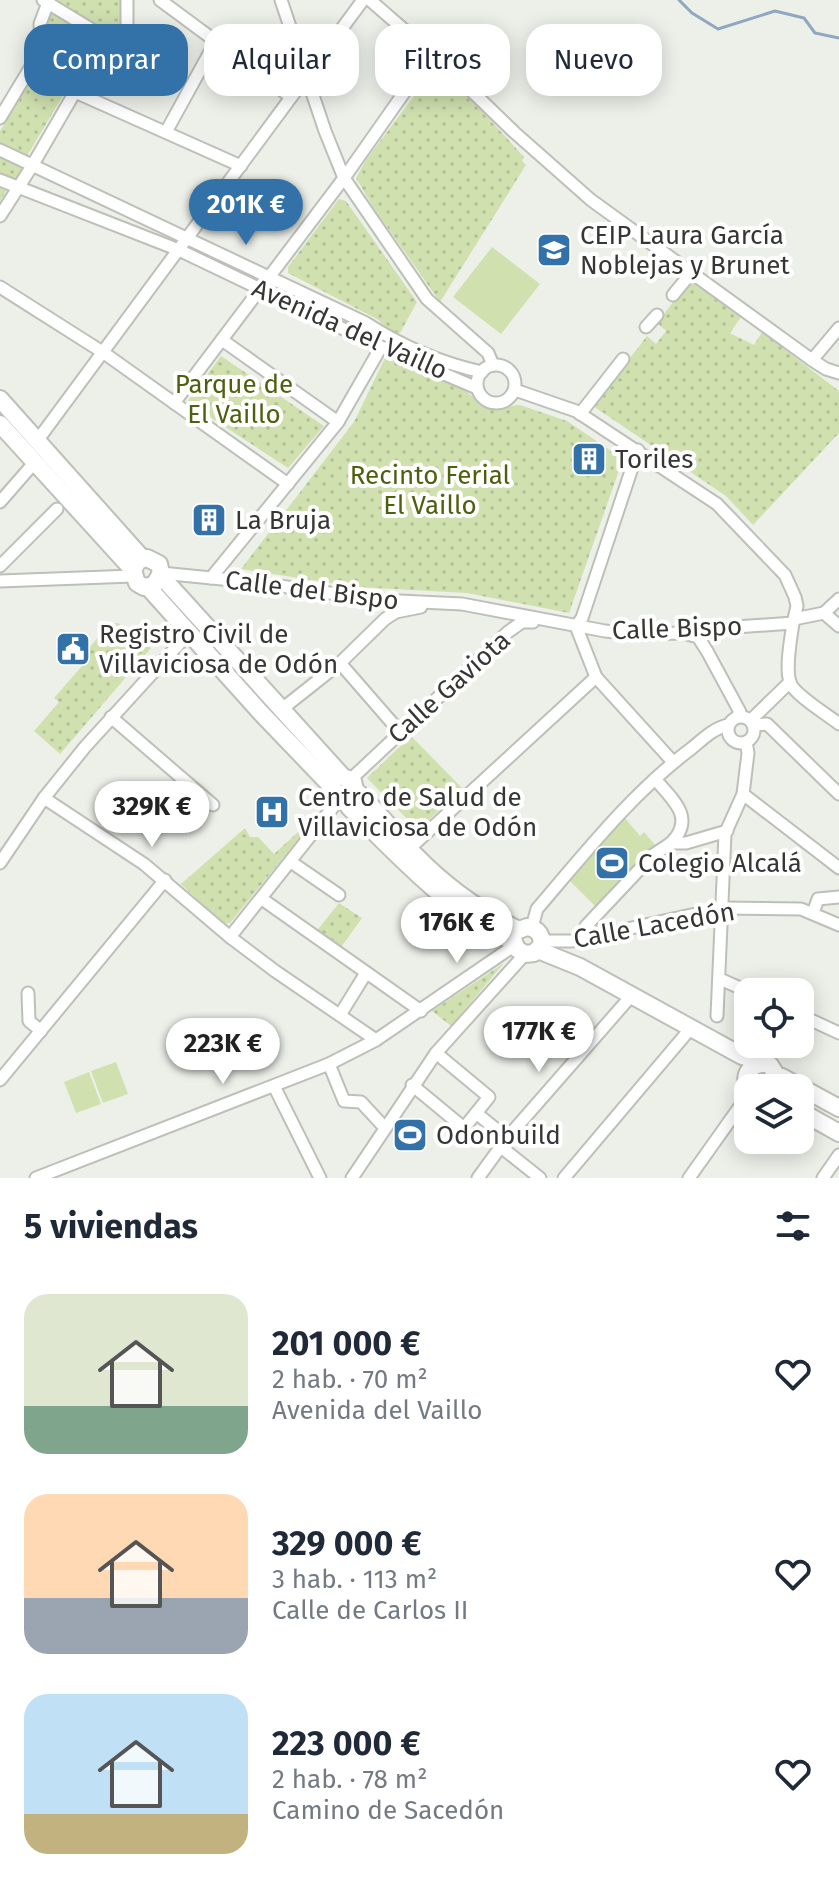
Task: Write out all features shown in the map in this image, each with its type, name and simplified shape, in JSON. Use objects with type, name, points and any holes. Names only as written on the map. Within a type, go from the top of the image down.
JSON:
[{"type":"street","points":[[127,0],[127,24]]},
{"type":"street","points":[[160,0],[204,32]]},
{"type":"street","points":[[281,0],[289,24]]},
{"type":"street","points":[[345,24],[363,0]]},
{"type":"street","points":[[370,0],[398,24]]},
{"type":"street","points":[[0,118],[41,50],[40,24],[46,1],[83,24]]},
{"type":"street","points":[[166,132],[204,63]]},
{"type":"street","points":[[0,216],[73,96]]},
{"type":"street","points":[[84,96],[241,166]]},
{"type":"street","points":[[314,96],[344,178],[427,299],[488,353],[493,365]]},
{"type":"street","points":[[174,403],[344,178],[402,96]]},
{"type":"street","points":[[477,96],[591,200],[826,369],[839,383]]},
{"type":"street","points":[[37,441],[291,97]]},
{"type":"street","name":"Avenida del Vaillo","points":[[0,150],[366,323],[387,336],[462,368],[482,372]]},
{"type":"street","name":"Avenida del Vaillo","points":[[0,180],[179,250],[381,347],[477,388]]},
{"type":"street","points":[[673,295],[691,273]]},
{"type":"street","points":[[0,287],[104,353],[288,484]]},
{"type":"street","points":[[646,327],[657,315]]},
{"type":"street","points":[[812,360],[839,328]]},
{"type":"street","points":[[222,340],[338,422]]},
{"type":"street","points":[[211,578],[338,422],[381,347]]},
{"type":"street","points":[[580,414],[623,359]]},
{"type":"street","points":[[493,365],[508,369],[516,382],[515,390],[506,401],[499,403],[485,400],[477,388],[482,372],[493,365]]},
{"type":"street","points":[[826,369],[839,373]]},
{"type":"street","points":[[515,390],[580,414],[717,504],[785,575],[797,606],[789,652],[790,682],[839,724]]},
{"type":"street","points":[[0,399],[37,441],[136,568],[140,585],[157,579]]},
{"type":"street","points":[[0,424],[34,463],[109,533]]},
{"type":"street","points":[[638,450],[582,618],[576,626],[596,677],[673,762]]},
{"type":"street","points":[[0,502],[34,463]]},
{"type":"street","points":[[0,566],[57,509]]},
{"type":"street","points":[[0,581],[136,568],[156,561],[157,579],[189,633],[261,713],[455,891],[528,941]]},
{"type":"street","name":"Calle del Bispo","points":[[157,579],[211,578],[379,600],[462,604]]},
{"type":"street","points":[[157,579],[282,709],[344,788],[349,807],[441,895],[491,930],[557,947],[573,955],[632,995],[752,1063],[774,1068],[775,1074]]},
{"type":"street","points":[[839,599],[824,613],[839,626]]},
{"type":"street","points":[[282,709],[340,663],[396,612],[462,604]]},
{"type":"street","name":"Calle Bispo","points":[[462,604],[635,634],[686,633],[794,621],[824,613]]},
{"type":"street","name":"Calle Gaviota","points":[[230,937],[291,862],[344,788],[400,732],[522,622],[559,623]]},
{"type":"street","points":[[1,861],[44,798],[111,717],[189,633]]},
{"type":"street","points":[[686,633],[698,637],[740,712],[728,733],[739,743],[752,738],[752,722],[790,682]]},
{"type":"street","points":[[340,663],[400,732]]},
{"type":"street","points":[[409,849],[596,677]]},
{"type":"street","points":[[111,717],[213,805]]},
{"type":"street","points":[[352,1178],[412,1085],[528,941],[537,909],[589,849],[673,762],[719,727],[733,721],[767,724],[839,794]]},
{"type":"street","points":[[717,1016],[727,831],[743,794],[748,753],[746,742]]},
{"type":"street","points":[[595,934],[586,926],[653,855],[679,835],[683,822],[680,809],[655,779]]},
{"type":"street","points":[[743,794],[839,868]]},
{"type":"street","points":[[44,798],[165,880],[230,937],[376,1040]]},
{"type":"street","points":[[671,843],[686,843],[727,831]]},
{"type":"street","points":[[291,862],[339,895]]},
{"type":"street","points":[[0,1080],[165,880]]},
{"type":"street","points":[[813,913],[818,899],[839,897]]},
{"type":"street","points":[[262,899],[421,1011]]},
{"type":"street","name":"Calle Lacedón","points":[[573,955],[595,934],[723,908],[801,909],[839,925]]},
{"type":"street","points":[[41,1177],[329,1064],[376,1040],[528,941]]},
{"type":"street","points":[[340,1015],[366,973]]},
{"type":"street","points":[[720,979],[734,985]]},
{"type":"street","points":[[28,993],[29,1021],[41,1031]]},
{"type":"street","points":[[478,1178],[504,1142],[632,995]]},
{"type":"street","points":[[814,1021],[839,1033]]},
{"type":"street","points":[[564,1178],[691,1028]]},
{"type":"street","points":[[412,1085],[464,1128],[489,1097],[436,1053]]},
{"type":"street","points":[[748,1074],[752,1063]]},
{"type":"street","points":[[329,1064],[344,1101],[361,1102],[385,1128]]},
{"type":"street","points":[[274,1086],[320,1178]]},
{"type":"street","points":[[814,1094],[839,1108]]},
{"type":"street","points":[[476,1113],[540,1178]]},
{"type":"street","points":[[689,1178],[734,1115]]},
{"type":"street","points":[[814,1119],[839,1133]]},
{"type":"street","points":[[823,1178],[839,1155]]},
{"type":"green space","points":[[54,0],[121,0],[122,23],[46,24]]},
{"type":"green space","points":[[24,92],[24,96],[63,96],[21,166],[22,176],[13,180],[0,201],[0,131]]},
{"type":"green space","points":[[414,96],[466,96],[524,157],[522,161],[526,165],[440,302],[356,178]]},
{"type":"green space","points":[[339,199],[346,201],[417,302],[400,333],[391,332],[377,319],[288,273],[288,267]]},
{"type":"green space","points":[[492,247],[540,284],[501,334],[453,297]]},
{"type":"green space","points":[[690,280],[741,317],[730,333],[754,345],[762,332],[839,391],[839,433],[753,525],[726,496],[593,406],[647,336],[656,344],[666,331],[657,323]]},
{"type":"green space","name":"Parque de El Vaillo","points":[[221,356],[324,426],[288,468],[187,402]]},
{"type":"green space","name":"Recinto Ferial El Vaillo","points":[[385,358],[457,384],[488,409],[520,405],[567,421],[623,459],[569,613],[467,593],[356,587],[241,569],[354,422]]},
{"type":"green space","points":[[118,623],[151,648],[60,754],[34,731],[59,702],[54,698],[89,658],[84,654],[109,624]]},
{"type":"green space","points":[[411,736],[462,788],[418,830],[367,778]]},
{"type":"green space","points":[[320,812],[230,923],[223,924],[181,884],[245,828],[250,837],[258,837],[274,854]]},
{"type":"green space","name":"Colegio Alcalá","points":[[624,817],[640,836],[644,832],[656,846],[597,908],[569,880]]},
{"type":"green space","points":[[339,903],[362,918],[339,950],[315,933]]},
{"type":"green space","points":[[504,963],[451,1026],[432,1011]]},
{"type":"green space","points":[[116,1062],[128,1094],[103,1103],[91,1071]]},
{"type":"green space","points":[[89,1072],[101,1104],[76,1113],[64,1082]]},
{"type":"waterway","points":[[679,0],[692,13],[718,29],[775,11],[804,18],[815,33],[839,38]]},
{"type":"place","name":"CEIP Laura García Noblejas y Brunet","points":[[554,250]]},
{"type":"place","name":"Toriles","points":[[589,459]]},
{"type":"place","name":"La Bruja","points":[[209,520]]},
{"type":"place","name":"Registro Civil de Villaviciosa de Odón","points":[[73,649]]},
{"type":"place","name":"Centro de Salud de Villaviciosa de Odón","points":[[272,812]]},
{"type":"place","name":"Colegio Alcalá","points":[[612,863]]},
{"type":"place","name":"Odonbuild","points":[[410,1135]]}]
